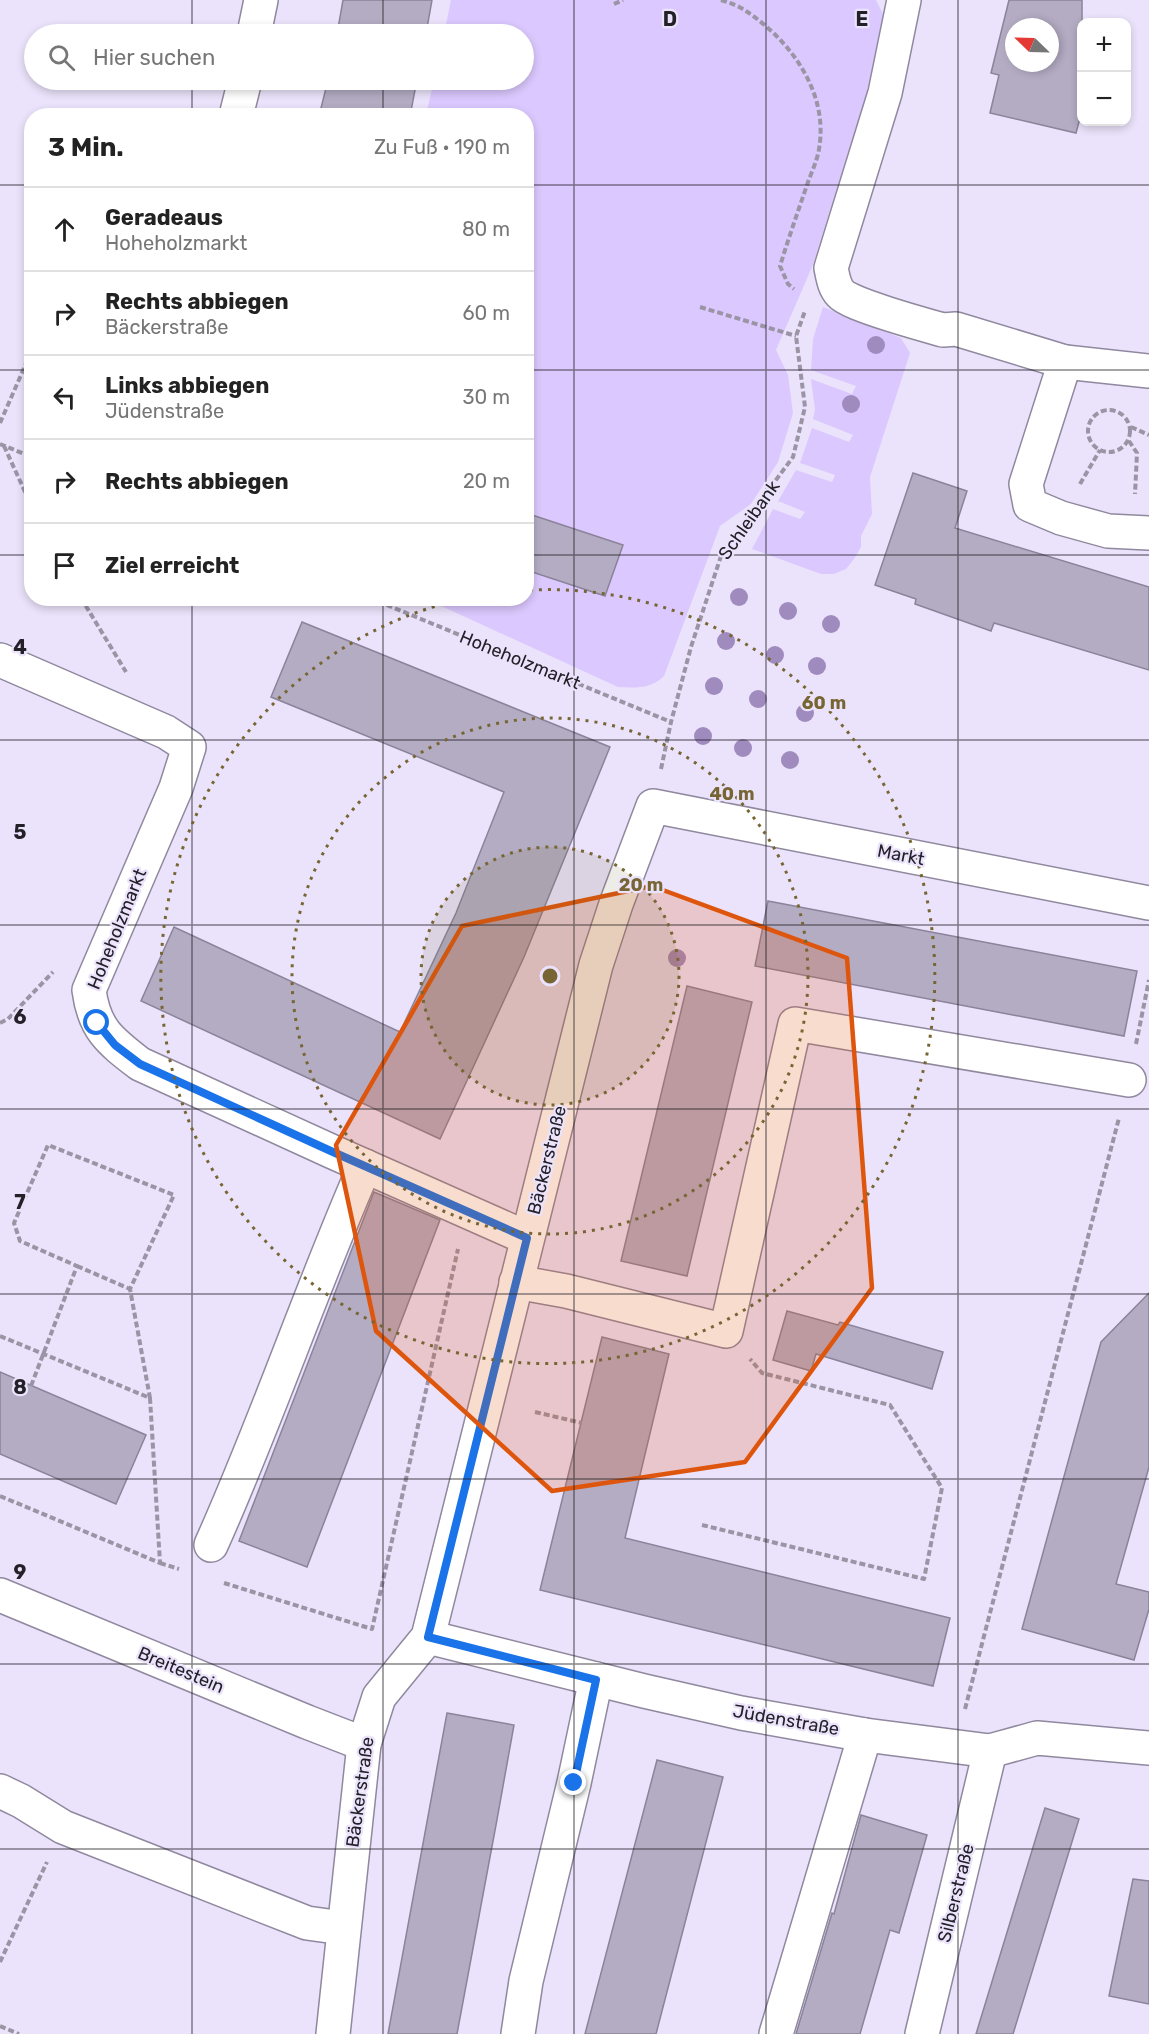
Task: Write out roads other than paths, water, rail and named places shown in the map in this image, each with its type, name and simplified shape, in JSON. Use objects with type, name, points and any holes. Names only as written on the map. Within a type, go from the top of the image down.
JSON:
[{"type":"street","points":[[256,24],[261,0]]},
{"type":"street","points":[[904,0],[885,93],[831,268],[834,281],[842,295],[858,303],[943,330],[956,329],[1065,363],[1149,371]]},
{"type":"street","points":[[238,108],[242,90]]},
{"type":"street","points":[[1065,363],[1026,484],[1030,506],[1061,518],[1108,531],[1137,532]]},
{"type":"street","name":"Hoheholzmarkt","points":[[0,660],[166,732],[189,747],[176,788],[89,990],[97,1023],[115,1045],[140,1064],[527,1238]]},
{"type":"street","name":"Markt","points":[[653,806],[1149,903]]},
{"type":"street","name":"Bäckerstraße","points":[[333,2034],[364,1744],[379,1697],[428,1637],[596,965],[653,806]]},
{"type":"street","points":[[516,1282],[566,1291],[726,1332],[795,1024],[1129,1080]]},
{"type":"street","points":[[211,1545],[238,1485],[365,1166]]},
{"type":"street","name":"Breitestein","points":[[0,1594],[364,1744]]},
{"type":"street","name":"Jüdenstraße","points":[[428,1637],[596,1680],[741,1713],[865,1735],[990,1751],[1037,1738],[1149,1748]]},
{"type":"street","points":[[518,2034],[526,1981],[596,1680]]},
{"type":"street","points":[[776,2034],[865,1735]]},
{"type":"street","name":"Silberstraße","points":[[922,2034],[990,1751]]},
{"type":"street","points":[[0,1791],[63,1827],[307,1923],[343,1928]]}]
